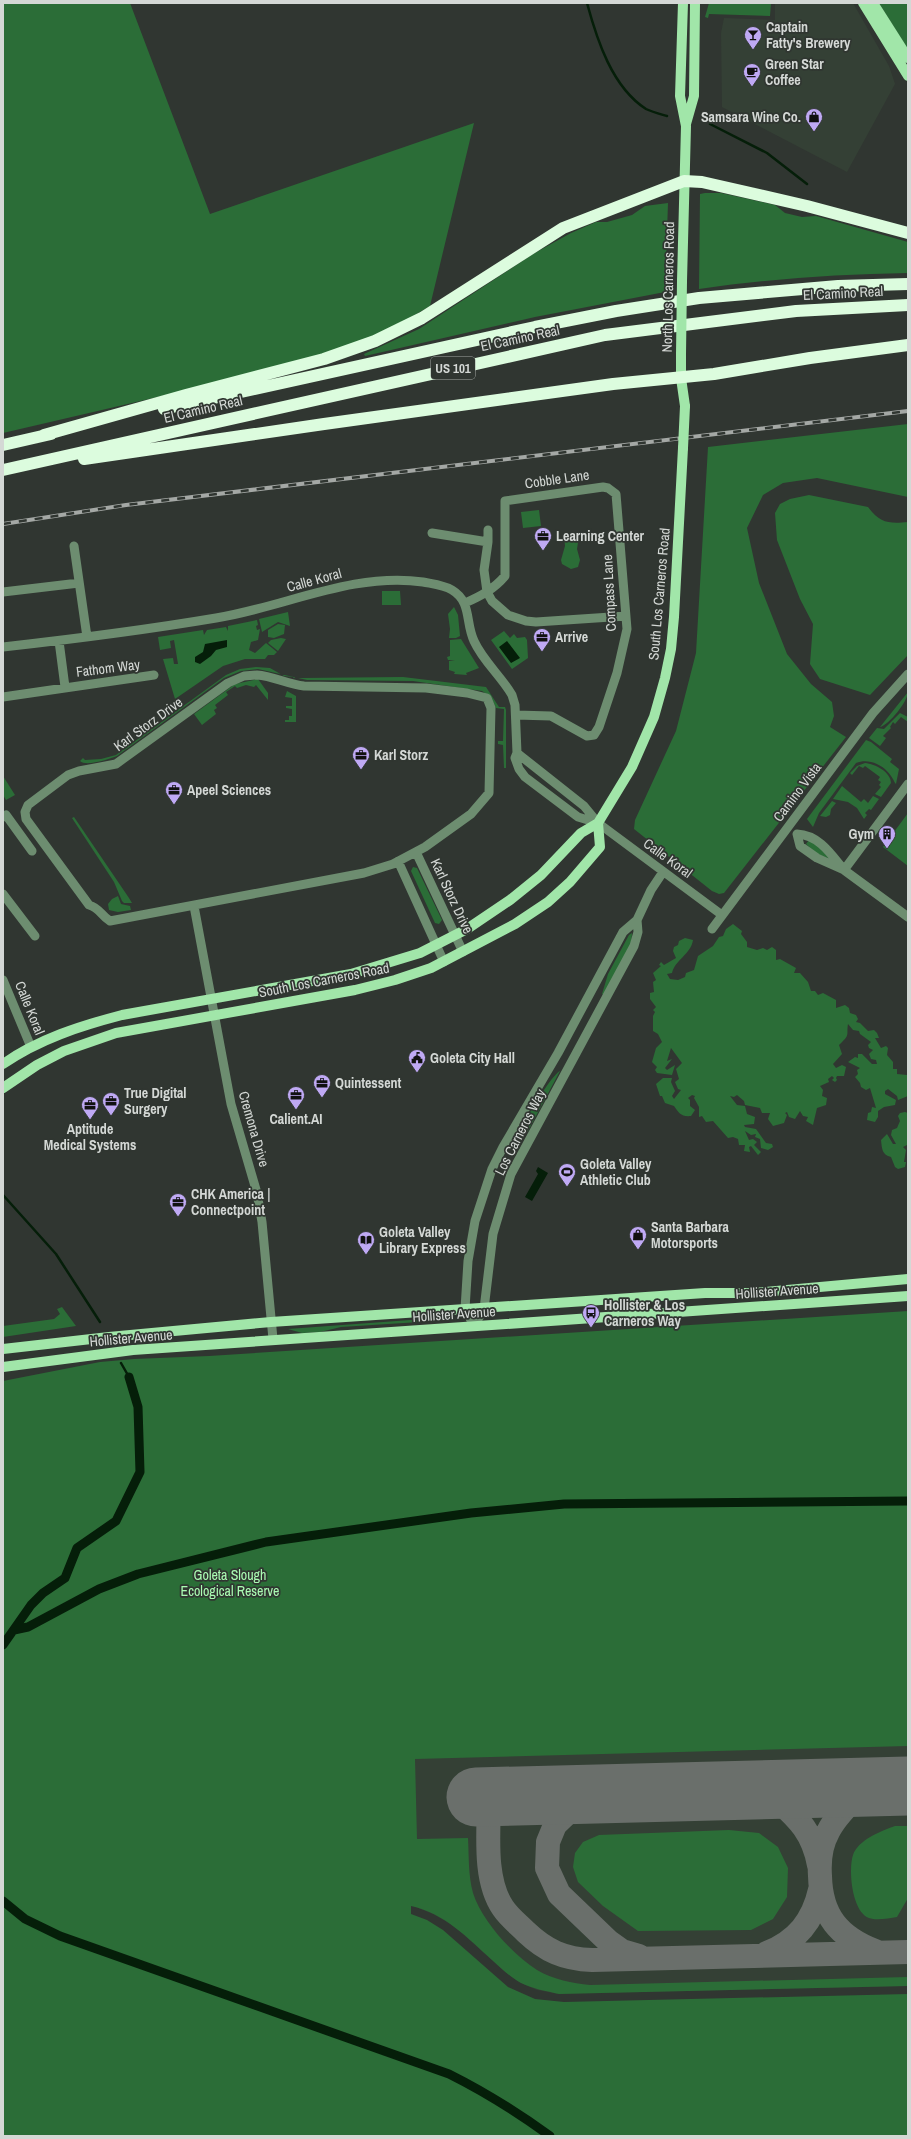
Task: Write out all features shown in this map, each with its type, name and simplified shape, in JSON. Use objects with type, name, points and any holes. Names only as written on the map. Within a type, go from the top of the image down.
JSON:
[{"type":"highway","points":[[44,435],[186,395],[324,359],[375,341],[422,318],[563,228],[684,181],[702,182],[807,206],[908,233]]},
{"type":"highway","name":"El Camino Real","points":[[3,445],[534,327],[616,311],[699,298],[838,286],[908,284]]},
{"type":"highway","name":"El Camino Real","points":[[3,470],[605,335],[796,311],[908,305]]},
{"type":"highway","points":[[3,477],[96,457],[613,384],[681,378],[810,358],[908,345]]},
{"type":"main road","name":"North Los Carneros Road","points":[[683,3],[680,96],[686,126]]},
{"type":"main road","name":"North Los Carneros Road","points":[[683,448],[685,406],[681,378],[681,354],[684,181],[686,126],[694,96],[695,3]]},
{"type":"main road","points":[[863,3],[908,76]]},
{"type":"main road","points":[[874,3],[908,58]]},
{"type":"main road","name":"South Los Carneros Road","points":[[3,1064],[30,1047],[89,1024],[122,1015],[351,974],[391,963],[436,945],[455,936],[510,900],[541,875],[581,832],[598,824],[632,767],[654,717],[665,678],[671,649],[674,617],[683,448]]},
{"type":"main road","name":"South Los Carneros Road","points":[[3,1088],[37,1065],[64,1051],[92,1040],[127,1031],[355,990],[395,980],[444,962],[515,924],[548,902],[570,882],[600,847],[598,824]]},
{"type":"main road","name":"Hollister Avenue","points":[[3,1349],[116,1336],[271,1322],[484,1309],[705,1293],[754,1293],[908,1279]]},
{"type":"main road","name":"Hollister Avenue","points":[[3,1367],[133,1350],[908,1296]]},
{"type":"street","name":"Cobble Lane","points":[[487,592],[502,580],[507,569],[505,500],[603,487],[612,491]]},
{"type":"street","name":"Compass Lane","points":[[516,715],[551,716],[583,735],[592,736],[596,733],[604,716],[617,673],[626,633],[617,498],[612,491]]},
{"type":"street","points":[[488,530],[484,570],[487,592],[500,609],[516,619],[526,621],[626,616]]},
{"type":"street","points":[[432,533],[488,542]]},
{"type":"street","points":[[74,546],[87,637]]},
{"type":"street","name":"Calle Koral","points":[[3,647],[59,641],[231,615],[328,589],[384,580],[419,582],[443,586],[454,591],[465,603],[474,641],[512,696],[516,715],[517,753],[515,758],[519,770],[525,777],[578,817],[598,824],[722,915]]},
{"type":"street","points":[[3,592],[79,582]]},
{"type":"street","points":[[465,603],[487,592]]},
{"type":"street","name":"Fathom Way","points":[[59,641],[66,687]]},
{"type":"street","name":"Camino Vista","points":[[712,929],[873,713],[908,674]]},
{"type":"street","name":"Karl Storz Drive","points":[[267,675],[292,684],[304,686],[426,688],[467,693],[487,698],[492,708],[489,793],[470,814],[432,843],[398,861],[364,873],[194,906],[110,920],[106,918],[97,907],[89,906],[26,819],[25,812],[28,805],[68,775],[79,771],[116,764],[228,683],[244,676],[267,675]]},
{"type":"street","name":"Fathom Way","points":[[3,697],[66,687],[154,676]]},
{"type":"street","points":[[844,870],[908,784]]},
{"type":"street","points":[[3,817],[6,815],[32,851]]},
{"type":"street","points":[[788,827],[797,834],[808,834],[825,846],[844,870]]},
{"type":"street","points":[[797,834],[800,846],[817,858],[844,870],[908,917]]},
{"type":"street","name":"Karl Storz Drive","points":[[416,852],[463,952]]},
{"type":"street","points":[[398,861],[444,962]]},
{"type":"street","name":"Los Carneros Way","points":[[465,1309],[468,1261],[472,1230],[483,1193],[503,1147],[558,1053],[623,932],[637,920],[651,890],[663,872]]},
{"type":"street","points":[[3,894],[35,936]]},
{"type":"street","name":"Cremona Drive","points":[[194,906],[210,999],[231,1104],[257,1192],[262,1222],[273,1340]]},
{"type":"street","name":"Los Carneros Way","points":[[474,1326],[484,1309],[493,1234],[511,1174],[634,946],[638,932],[637,920]]},
{"type":"street","name":"Calle Koral","points":[[3,980],[30,1047]]},
{"type":"street","points":[[558,1053],[573,1061]]},
{"type":"street","points":[[465,1309],[474,1326]]},
{"type":"shaded area","points":[[775,3],[853,3],[889,66],[895,84],[847,172],[722,107],[721,33],[724,18],[775,20]]},
{"type":"shaded area","points":[[227,640],[227,647],[216,650],[211,656],[200,664],[195,662],[195,657],[203,652],[205,644]]},
{"type":"shaded area","points":[[507,641],[520,658],[511,663],[499,647]]},
{"type":"shaded area","points":[[538,1167],[548,1173],[532,1201],[525,1197],[538,1174],[536,1171]]},
{"type":"shaded area","points":[[908,1713],[908,1986],[559,1994],[537,1990],[519,1982],[504,1971],[454,1926],[433,1914],[411,1905],[406,1725]]},
{"type":"green space","points":[[3,3],[130,3],[210,214],[474,123],[430,306],[386,332],[320,356],[192,389],[3,433]]},
{"type":"green space","points":[[709,3],[771,3],[770,16],[709,14],[708,18],[705,17]]},
{"type":"green space","points":[[879,3],[908,3],[908,50]]},
{"type":"green space","points":[[721,193],[775,205],[785,213],[802,217],[816,216],[908,242],[908,273],[803,278],[751,282],[699,289],[700,194]]},
{"type":"green space","points":[[668,203],[665,292],[535,317],[365,356],[364,354],[419,329],[533,254],[571,233],[596,222],[607,222],[632,215],[645,206]]},
{"type":"green space","points":[[908,424],[908,497],[817,478],[783,483],[763,495],[747,528],[759,583],[787,654],[811,684],[832,702],[834,716],[830,727],[846,737],[724,893],[719,894],[712,891],[634,829],[635,820],[676,731],[696,653],[708,447]]},
{"type":"green space","points":[[809,495],[868,507],[872,512],[885,521],[895,523],[908,522],[908,655],[870,695],[820,679],[810,664],[813,624],[800,599],[777,540],[775,513],[780,504],[790,499]]},
{"type":"green space","points":[[539,510],[541,526],[523,528],[521,512]]},
{"type":"green space","points":[[564,535],[579,536],[577,549],[580,560],[578,567],[571,569],[562,564],[561,560],[565,546]]},
{"type":"green space","points":[[382,591],[400,591],[401,605],[382,605]]},
{"type":"green space","points":[[454,607],[458,615],[460,636],[456,638],[449,638],[450,629],[448,614]]},
{"type":"green space","points":[[288,612],[290,626],[278,622],[262,632],[259,619]]},
{"type":"green space","points":[[257,620],[257,630],[260,629],[258,640],[251,642],[249,650],[255,653],[266,643],[277,652],[274,655],[268,655],[265,659],[245,659],[223,666],[175,699],[163,659],[173,658],[174,664],[178,664],[174,640],[170,641],[171,648],[160,650],[158,637],[203,630],[204,635],[207,630],[226,627],[228,631],[228,626]]},
{"type":"green space","points":[[278,624],[285,625],[284,634],[274,638],[268,637],[268,630]]},
{"type":"green space","points":[[504,631],[510,638],[514,634],[517,638],[525,637],[527,640],[528,658],[512,669],[491,640]]},
{"type":"green space","points":[[281,638],[286,639],[278,651],[268,643],[271,640]]},
{"type":"green space","points":[[461,639],[479,668],[466,673],[467,675],[454,674],[455,672],[449,670],[449,661],[455,660],[448,660],[447,657],[450,656],[450,640]]},
{"type":"green space","points":[[256,667],[270,668],[281,674],[258,669],[241,671],[224,678],[117,756],[92,763],[83,763],[80,761],[83,758],[85,760],[101,759],[116,755],[226,675],[240,669]]},
{"type":"green space","points":[[295,677],[403,677],[486,687],[499,707],[505,707],[506,710],[506,768],[504,768],[503,745],[498,744],[498,741],[503,741],[504,709],[496,708],[491,697],[482,691],[413,681],[307,680]]},
{"type":"green space","points":[[258,679],[268,693],[268,700],[256,685],[254,687],[246,685],[237,688],[235,686],[226,692],[228,695],[215,705],[217,708],[214,710],[216,714],[202,725],[194,714],[235,684]]},
{"type":"green space","points":[[287,691],[296,696],[296,722],[285,722],[285,720],[289,720],[289,716],[292,716],[292,709],[286,708],[286,706],[292,706],[292,698],[285,697]]},
{"type":"green space","points":[[908,692],[905,701],[897,712],[888,722],[880,727]]},
{"type":"green space","points":[[900,713],[908,717],[908,722],[901,717],[895,724],[893,722],[890,727],[891,728],[883,736],[886,738],[880,746],[869,738],[877,728],[884,729]]},
{"type":"green space","points":[[866,740],[871,742],[892,759],[890,762],[899,769],[896,784],[888,772],[880,766],[866,761],[856,763],[819,813],[813,827],[807,819]]},
{"type":"green space","points":[[865,763],[882,769],[890,779],[891,783],[881,797],[875,794],[881,787],[879,785],[881,782],[878,780],[880,777],[865,766],[863,768],[859,766],[852,775],[850,773],[857,766]]},
{"type":"green space","points":[[3,776],[15,795],[6,800],[3,795]]},
{"type":"green space","points":[[842,786],[861,802],[864,799],[868,803],[873,796],[879,799],[871,810],[869,809],[865,813],[867,815],[864,819],[857,808],[848,802],[833,799]]},
{"type":"green space","points":[[832,801],[836,803],[831,809],[830,815],[826,817],[820,816]]},
{"type":"green space","points":[[908,813],[908,866],[883,847]]},
{"type":"green space","points":[[74,817],[132,903],[124,903],[122,901],[114,882],[72,818]]},
{"type":"green space","points":[[809,840],[822,848],[830,859],[817,854],[806,844]]},
{"type":"green space","points":[[413,867],[417,868],[442,920],[439,924],[435,923],[411,871]]},
{"type":"green space","points":[[118,896],[121,904],[130,906],[131,910],[118,912],[109,910],[108,904],[112,899]]},
{"type":"green space","points":[[733,924],[742,931],[741,934],[747,942],[747,947],[757,950],[763,948],[767,950],[772,947],[776,950],[776,960],[780,959],[796,968],[794,973],[800,973],[808,982],[811,991],[815,991],[818,995],[823,993],[836,1000],[836,1008],[845,1005],[849,1008],[850,1013],[856,1015],[858,1019],[856,1022],[860,1023],[868,1031],[874,1030],[879,1038],[875,1038],[881,1048],[886,1046],[888,1048],[887,1055],[893,1062],[893,1069],[897,1069],[897,1074],[907,1075],[908,1096],[898,1100],[897,1096],[888,1089],[885,1091],[885,1094],[896,1100],[895,1105],[884,1107],[878,1111],[878,1117],[875,1122],[867,1120],[868,1113],[871,1112],[872,1107],[876,1108],[870,1088],[866,1090],[861,1087],[860,1083],[855,1077],[858,1074],[857,1070],[860,1068],[848,1062],[855,1057],[858,1058],[858,1054],[862,1054],[872,1064],[877,1064],[876,1060],[871,1059],[869,1054],[873,1050],[869,1048],[868,1045],[871,1042],[860,1034],[859,1031],[853,1030],[848,1024],[847,1037],[839,1045],[842,1054],[833,1064],[836,1068],[842,1065],[846,1067],[844,1076],[837,1076],[837,1080],[835,1082],[832,1080],[834,1078],[832,1076],[828,1079],[829,1082],[820,1086],[823,1090],[822,1096],[827,1098],[826,1105],[817,1108],[813,1125],[806,1121],[808,1117],[803,1116],[800,1111],[795,1119],[789,1117],[787,1112],[785,1113],[787,1115],[784,1123],[773,1126],[768,1119],[770,1113],[762,1113],[760,1108],[745,1105],[744,1101],[737,1095],[734,1097],[730,1096],[737,1105],[745,1106],[747,1114],[755,1117],[754,1124],[744,1125],[745,1127],[756,1129],[766,1143],[772,1144],[773,1147],[768,1150],[761,1148],[760,1139],[755,1137],[756,1134],[751,1135],[745,1131],[749,1140],[753,1139],[757,1142],[754,1145],[761,1152],[758,1155],[751,1146],[749,1147],[750,1152],[744,1151],[745,1145],[739,1145],[738,1139],[733,1137],[728,1138],[713,1121],[706,1122],[702,1116],[699,1117],[699,1107],[694,1098],[695,1096],[692,1095],[688,1098],[690,1100],[690,1106],[695,1110],[691,1116],[679,1113],[674,1106],[665,1103],[662,1096],[660,1096],[656,1084],[663,1078],[672,1078],[671,1082],[675,1091],[672,1096],[674,1099],[681,1090],[678,1089],[675,1082],[679,1079],[676,1069],[682,1063],[671,1048],[667,1061],[672,1059],[665,1068],[667,1070],[675,1065],[672,1075],[657,1073],[655,1070],[657,1067],[652,1062],[656,1048],[662,1042],[658,1034],[653,1031],[653,1016],[655,1012],[653,1010],[656,1007],[650,999],[650,993],[654,992],[653,982],[656,980],[653,973],[661,966],[659,965],[661,962],[664,965],[676,958],[673,951],[674,947],[678,945],[679,941],[685,938],[693,940],[692,945],[676,964],[672,973],[667,974],[670,979],[678,980],[685,977],[686,973],[694,970],[698,956],[713,946],[719,937],[723,936],[726,929]]},
{"type":"green space","points":[[632,933],[631,946],[604,995],[602,994],[608,974],[629,935]]},
{"type":"green space","points":[[560,1071],[528,1131],[514,1146],[520,1130],[534,1106],[549,1083]]},
{"type":"green space","points":[[900,1113],[908,1113],[907,1145],[903,1147],[906,1150],[904,1162],[906,1162],[905,1167],[898,1169],[895,1167],[891,1157],[884,1153],[881,1140],[887,1134],[893,1144],[896,1144],[891,1135],[892,1130],[897,1128],[900,1121],[898,1116]]},
{"type":"green space","points":[[62,1307],[76,1326],[3,1337],[3,1326],[54,1319],[60,1314],[57,1309]]},
{"type":"green space","name":"Goleta Slough Ecological Reserve","points":[[908,1311],[908,1746],[415,1759],[417,1839],[468,1838],[471,1886],[477,1904],[483,1915],[508,1946],[527,1963],[543,1973],[563,1980],[590,1985],[908,1977],[908,1986],[559,1994],[535,1988],[517,1981],[465,1935],[445,1920],[434,1914],[411,1906],[411,1914],[427,1920],[443,1930],[508,1987],[535,1999],[564,2002],[908,1994],[908,2136],[3,2136],[3,1381],[100,1362],[134,1359],[209,1356]]},
{"type":"green space","points":[[451,1317],[451,1320],[341,1327],[320,1332],[302,1333],[288,1329]]},
{"type":"green space","points":[[895,1826],[908,1826],[908,1898],[897,1917],[872,1919],[863,1914],[855,1899],[851,1880],[853,1855],[865,1841],[877,1833]]},
{"type":"green space","points":[[729,1830],[759,1833],[778,1847],[788,1868],[787,1897],[773,1919],[751,1930],[638,1931],[603,1906],[578,1882],[573,1867],[575,1853],[583,1842],[599,1835]]},
{"type":"waterway","points":[[587,3],[601,47],[615,76],[634,100],[646,109],[667,116]]},
{"type":"waterway","points":[[710,124],[767,153],[807,184]]},
{"type":"waterway","points":[[3,1195],[56,1254],[100,1322]]},
{"type":"waterway","points":[[121,1363],[129,1377]]},
{"type":"waterway","points":[[3,1645],[31,1605],[43,1593],[65,1578],[77,1548],[116,1521],[140,1472],[138,1407],[129,1377]]},
{"type":"waterway","points":[[14,1630],[28,1627],[99,1589],[138,1574],[266,1542],[471,1513],[564,1504],[908,1501]]},
{"type":"waterway","points":[[3,1901],[25,1919],[60,1936],[449,2074],[501,2103],[550,2136]]},
{"type":"taxiway","points":[[865,1787],[835,1820],[825,1837],[821,1854],[820,1876],[824,1903],[828,1914],[834,1923],[851,1939],[875,1951]]},
{"type":"taxiway","points":[[767,1790],[793,1815],[806,1831],[812,1841],[819,1865]]},
{"type":"taxiway","points":[[586,1795],[555,1825],[548,1842],[547,1868],[559,1894],[608,1941],[622,1951],[639,1956]]},
{"type":"taxiway","points":[[489,1797],[488,1854],[492,1883],[497,1896],[508,1914],[533,1939],[548,1949],[564,1956],[592,1960],[908,1952]]},
{"type":"taxiway","points":[[767,1953],[787,1942],[802,1929],[813,1911],[820,1890]]},
{"type":"runway","points":[[476,1797],[908,1786]]},
{"type":"railway","points":[[3,524],[126,505],[908,411]]},
{"type":"place","name":"Captain Fatty's Brewery","points":[[753,50]]},
{"type":"place","name":"Green Star Coffee","points":[[752,87]]},
{"type":"place","name":"Samsara Wine Co.","points":[[814,132]]},
{"type":"place","name":"Learning Center","points":[[543,551]]},
{"type":"place","name":"Arrive","points":[[542,652]]},
{"type":"place","name":"Karl Storz","points":[[361,770]]},
{"type":"place","name":"Apeel Sciences","points":[[174,805]]},
{"type":"place","name":"Gym","points":[[887,849]]},
{"type":"place","name":"Goleta City Hall","points":[[417,1073]]},
{"type":"place","name":"Quintessent","points":[[322,1098]]},
{"type":"place","name":"Calient.AI","points":[[296,1110]]},
{"type":"place","name":"True Digital Surgery","points":[[111,1116]]},
{"type":"place","name":"Aptitude Medical Systems","points":[[90,1120]]},
{"type":"place","name":"Goleta Valley Athletic Club","points":[[567,1187]]},
{"type":"place","name":"CHK America | Connectpoint","points":[[178,1217]]},
{"type":"place","name":"Santa Barbara Motorsports","points":[[638,1250]]},
{"type":"place","name":"Goleta Valley Library Express","points":[[366,1255]]},
{"type":"place","name":"Hollister & Los Carneros Way","points":[[591,1328]]}]
